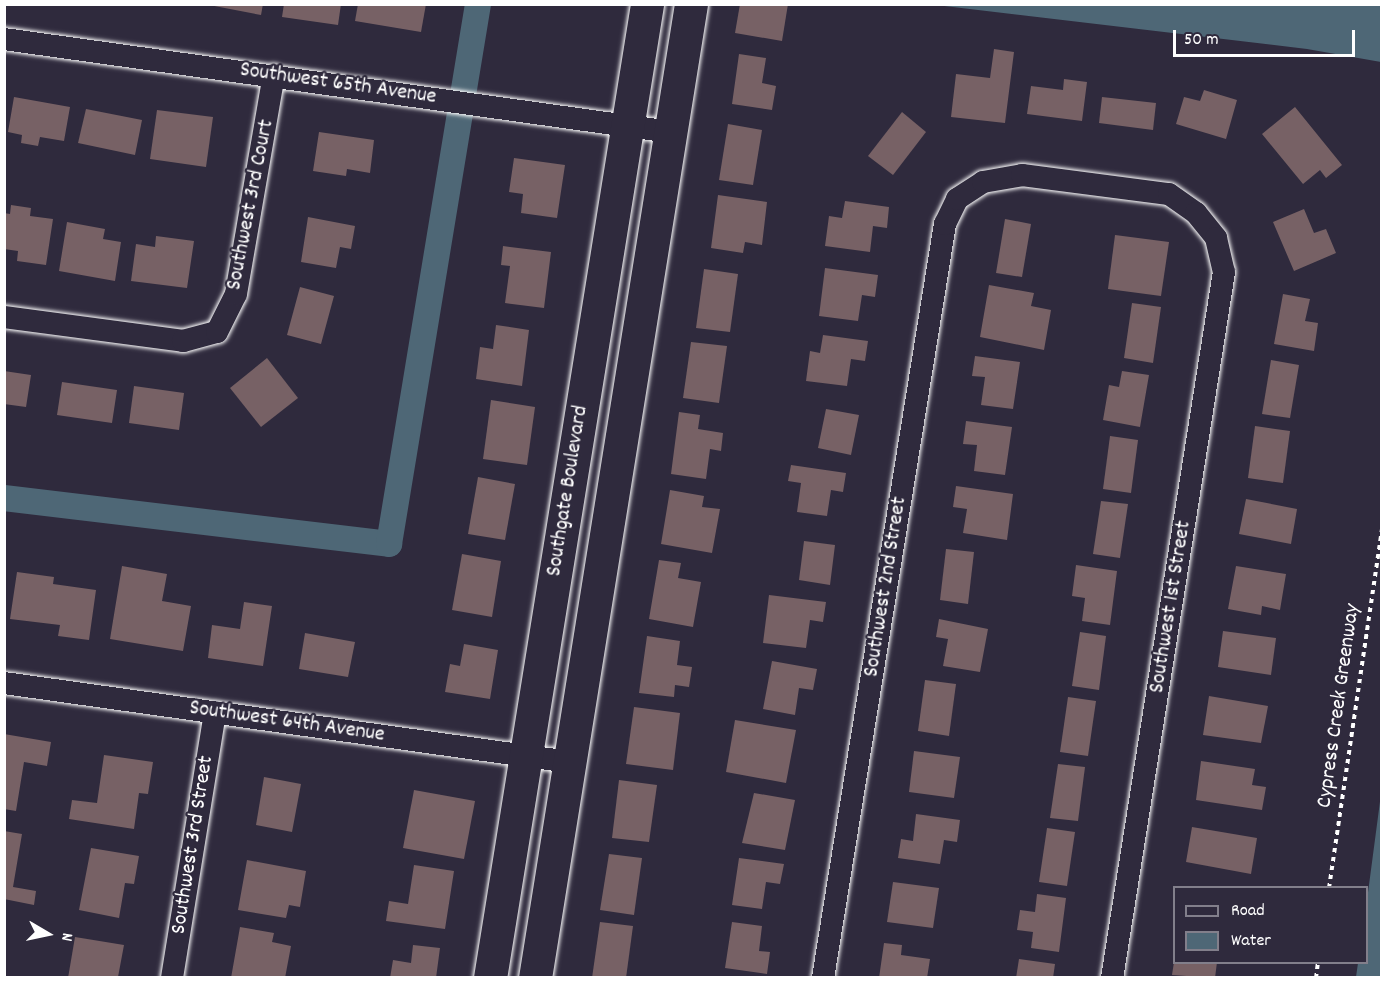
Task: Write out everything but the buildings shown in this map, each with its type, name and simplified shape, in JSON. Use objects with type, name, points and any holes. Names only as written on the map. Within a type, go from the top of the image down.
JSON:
[{"type":"main road","name":"Southgate Boulevard","points":[[490,978],[647,4]]},
{"type":"main road","name":"Southgate Boulevard","points":[[535,978],[691,4]]},
{"type":"street","name":"Southwest 65th Avenue","points":[[4,39],[671,132]]},
{"type":"street","name":"Southwest 3rd Court","points":[[4,317],[183,341],[217,332],[236,294],[274,75]]},
{"type":"street","name":"Southwest 1st Street","points":[[957,199],[983,183],[1022,175],[1169,194],[1196,213],[1216,238],[1224,272],[1112,978]]},
{"type":"street","name":"Southwest 2nd Street","points":[[822,978],[945,224],[957,199]]},
{"type":"street","name":"Southwest 64th Avenue","points":[[4,683],[570,762]]},
{"type":"street","name":"Southwest 3rd Street","points":[[172,978],[215,712]]},
{"type":"path","name":"Cypress Creek Greenway","points":[[1329,886],[1382,529]]},
{"type":"water","points":[[936,5],[1381,5],[1381,62],[1307,49]]},
{"type":"water","points":[[1381,794],[1381,977],[1356,977],[1358,964],[1368,964],[1368,892]]},
{"type":"waterway","points":[[4,498],[389,544],[478,4]]}]
